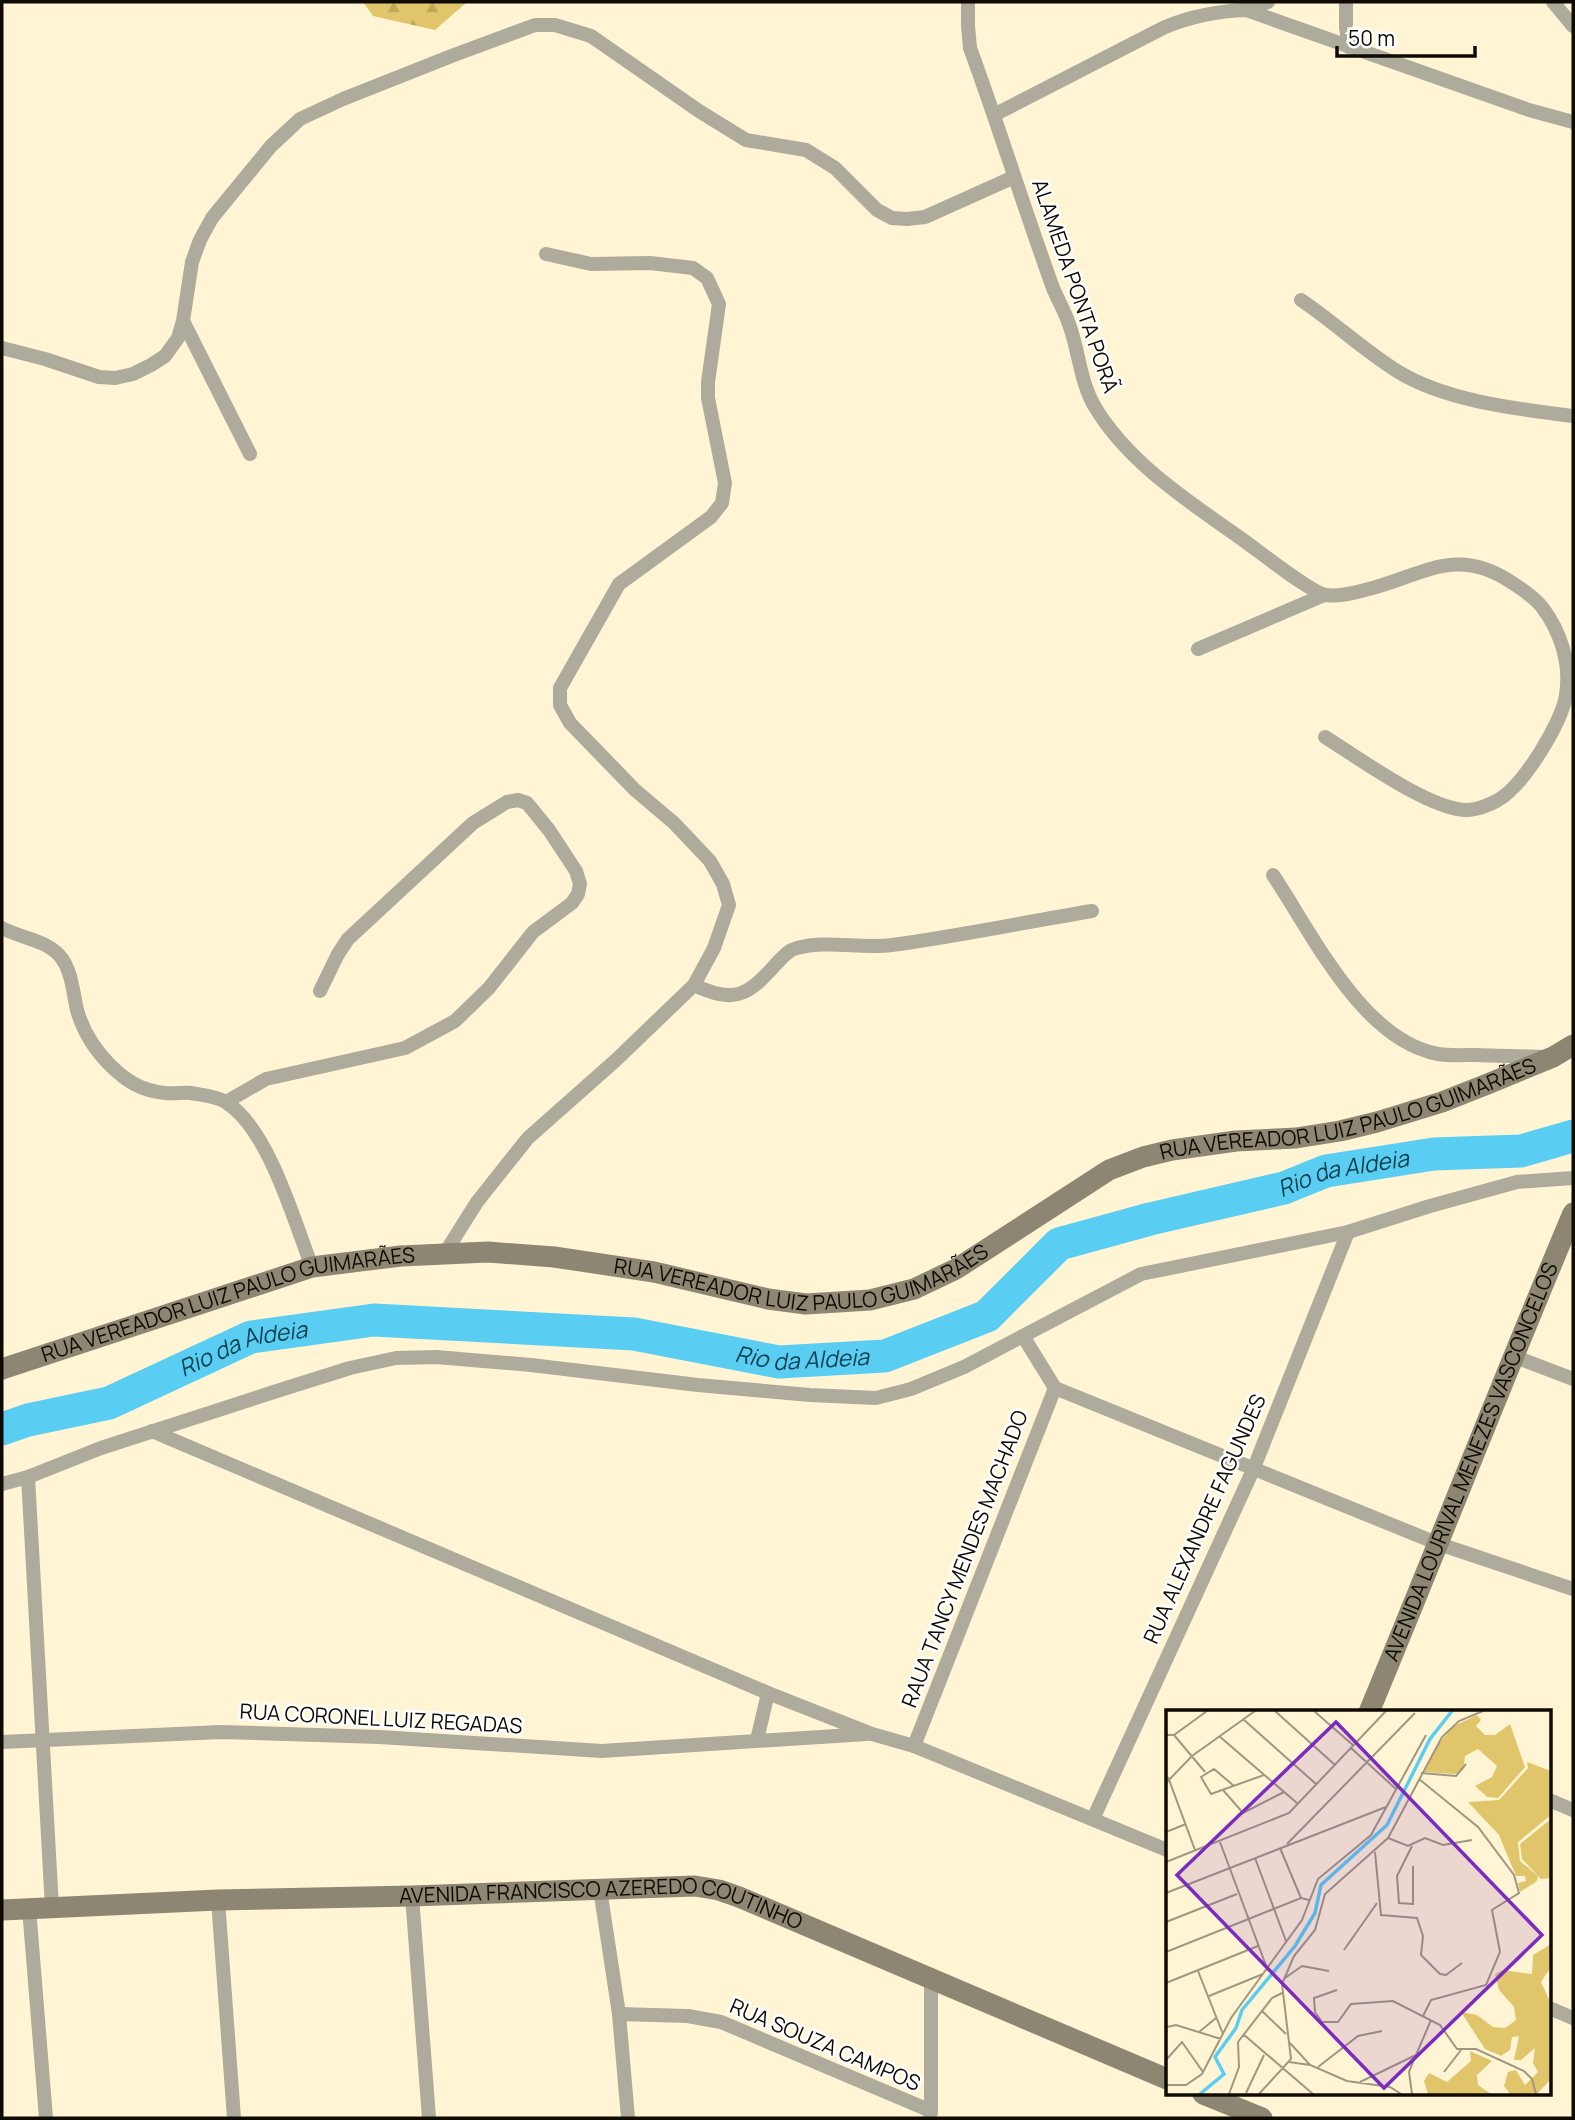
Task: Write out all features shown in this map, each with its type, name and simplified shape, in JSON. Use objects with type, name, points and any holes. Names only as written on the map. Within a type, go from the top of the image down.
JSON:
[{"type":"street","name":"ALAMEDA PONTA PORÃ","points":[[968,2],[970,48],[1055,292],[1075,340],[1093,405],[1111,429],[1147,467],[1199,509],[1324,596]]},
{"type":"street","points":[[1246,10],[1268,2]]},
{"type":"street","points":[[1346,2],[1349,47]]},
{"type":"street","points":[[1553,2],[1573,26]]},
{"type":"street","points":[[994,116],[1188,17],[1221,10],[1246,10],[1529,110],[1573,122]]},
{"type":"street","points":[[2,348],[99,377],[115,378],[133,374],[165,356],[178,338],[192,262],[212,218],[271,146],[300,119],[368,89],[536,25],[555,25],[591,36],[746,141],[806,150],[823,159],[877,210],[892,218],[925,217],[1014,177]]},
{"type":"street","points":[[445,1253],[477,1202],[528,1138],[616,1060],[694,985],[714,947],[729,905],[723,884],[710,862],[674,823],[635,790],[570,723],[560,705],[560,688],[619,584],[711,517],[722,503],[725,483],[708,398],[719,304],[707,278],[693,268],[650,263],[591,264],[546,254]]},
{"type":"street","points":[[1301,300],[1325,315],[1387,364],[1420,383],[1493,404],[1573,416]]},
{"type":"street","points":[[183,321],[250,454]]},
{"type":"street","points":[[1198,649],[1324,596],[1373,588],[1448,564],[1478,566],[1495,572],[1540,604],[1562,643],[1567,667],[1566,695],[1561,713],[1550,735],[1514,786],[1500,799],[1482,807],[1466,810],[1438,803],[1397,783],[1325,737]]},
{"type":"street","points":[[226,1102],[266,1079],[405,1048],[455,1021],[489,988],[533,932],[572,903],[580,884],[576,871],[527,803],[518,800],[508,802],[473,823],[348,939],[320,991]]},
{"type":"street","points":[[1273,875],[1326,958],[1357,1000],[1390,1032],[1415,1048],[1440,1055],[1553,1058]]},
{"type":"street","points":[[694,985],[723,996],[735,995],[762,981],[791,949],[815,944],[889,945],[1092,911]]},
{"type":"street","points":[[2,928],[43,943],[59,955],[67,968],[78,1014],[86,1033],[101,1056],[120,1076],[144,1090],[167,1094],[189,1093],[226,1102],[250,1123],[265,1148],[312,1267]]},
{"type":"street","name":"RUA VEREADOR LUIZ PAULO GUIMARÃES","points":[[2,1369],[312,1267],[445,1253],[488,1252],[554,1257],[654,1272],[768,1299],[806,1304],[870,1300],[914,1289],[956,1269],[1109,1170],[1143,1157],[1236,1141],[1296,1138],[1377,1122],[1441,1102],[1553,1058],[1573,1045]]},
{"type":"street","points":[[2,1484],[28,1477],[101,1448],[349,1368],[383,1360],[413,1357],[531,1365],[797,1394],[876,1398],[911,1389],[964,1367],[1141,1274],[1348,1232],[1517,1182],[1573,1178]]},
{"type":"street","name":"AVENIDA LOURIVAL MENEZES VASCONCELOS","points":[[1370,1710],[1573,1213]]},
{"type":"street","name":"RUA ALEXANDRE FAGUNDES","points":[[1093,1819],[1253,1470],[1348,1232]]},
{"type":"street","points":[[1023,1336],[1055,1388],[1439,1544],[1573,1589]]},
{"type":"street","points":[[1513,1356],[1573,1379]]},
{"type":"street","name":"RAUA TANCY MENDES MACHADO","points":[[914,1746],[1055,1388]]},
{"type":"street","name":"RUA CORONEL LUIZ REGADAS","points":[[152,1431],[768,1693],[872,1734],[914,1746],[1166,1850]]},
{"type":"street","points":[[28,1477],[52,1908]]},
{"type":"street","points":[[757,1740],[768,1693]]},
{"type":"street","name":"RUA CORONEL LUIZ REGADAS","points":[[2,1742],[221,1732],[379,1737],[601,1751],[872,1734]]},
{"type":"street","points":[[1550,1800],[1573,1810]]},
{"type":"street","name":"AVENIDA FRANCISCO AZEREDO COUTINHO","points":[[2,1910],[218,1900],[695,1886],[719,1890],[1166,2079]]},
{"type":"street","points":[[600,1889],[619,2014],[628,2118]]},
{"type":"street","points":[[412,1896],[429,2118]]},
{"type":"street","points":[[218,1900],[234,2118]]},
{"type":"street","points":[[29,1908],[47,2118]]},
{"type":"street","name":"RUA SOUZA CAMPOS","points":[[619,2014],[688,2016],[721,2022],[930,2115],[931,1978]]},
{"type":"street","points":[[1550,2008],[1573,2018]]},
{"type":"street","points":[[1208,2096],[1262,2118]]},
{"type":"green space","points":[[363,2],[467,2],[435,30],[373,16]]},
{"type":"waterway","name":"Rio da Aldeia","points":[[2,1429],[28,1420],[109,1403],[251,1337],[374,1320],[634,1334],[779,1362],[885,1356],[987,1316],[1059,1244],[1150,1219],[1284,1188],[1326,1171],[1434,1154],[1521,1151],[1573,1136]]}]
